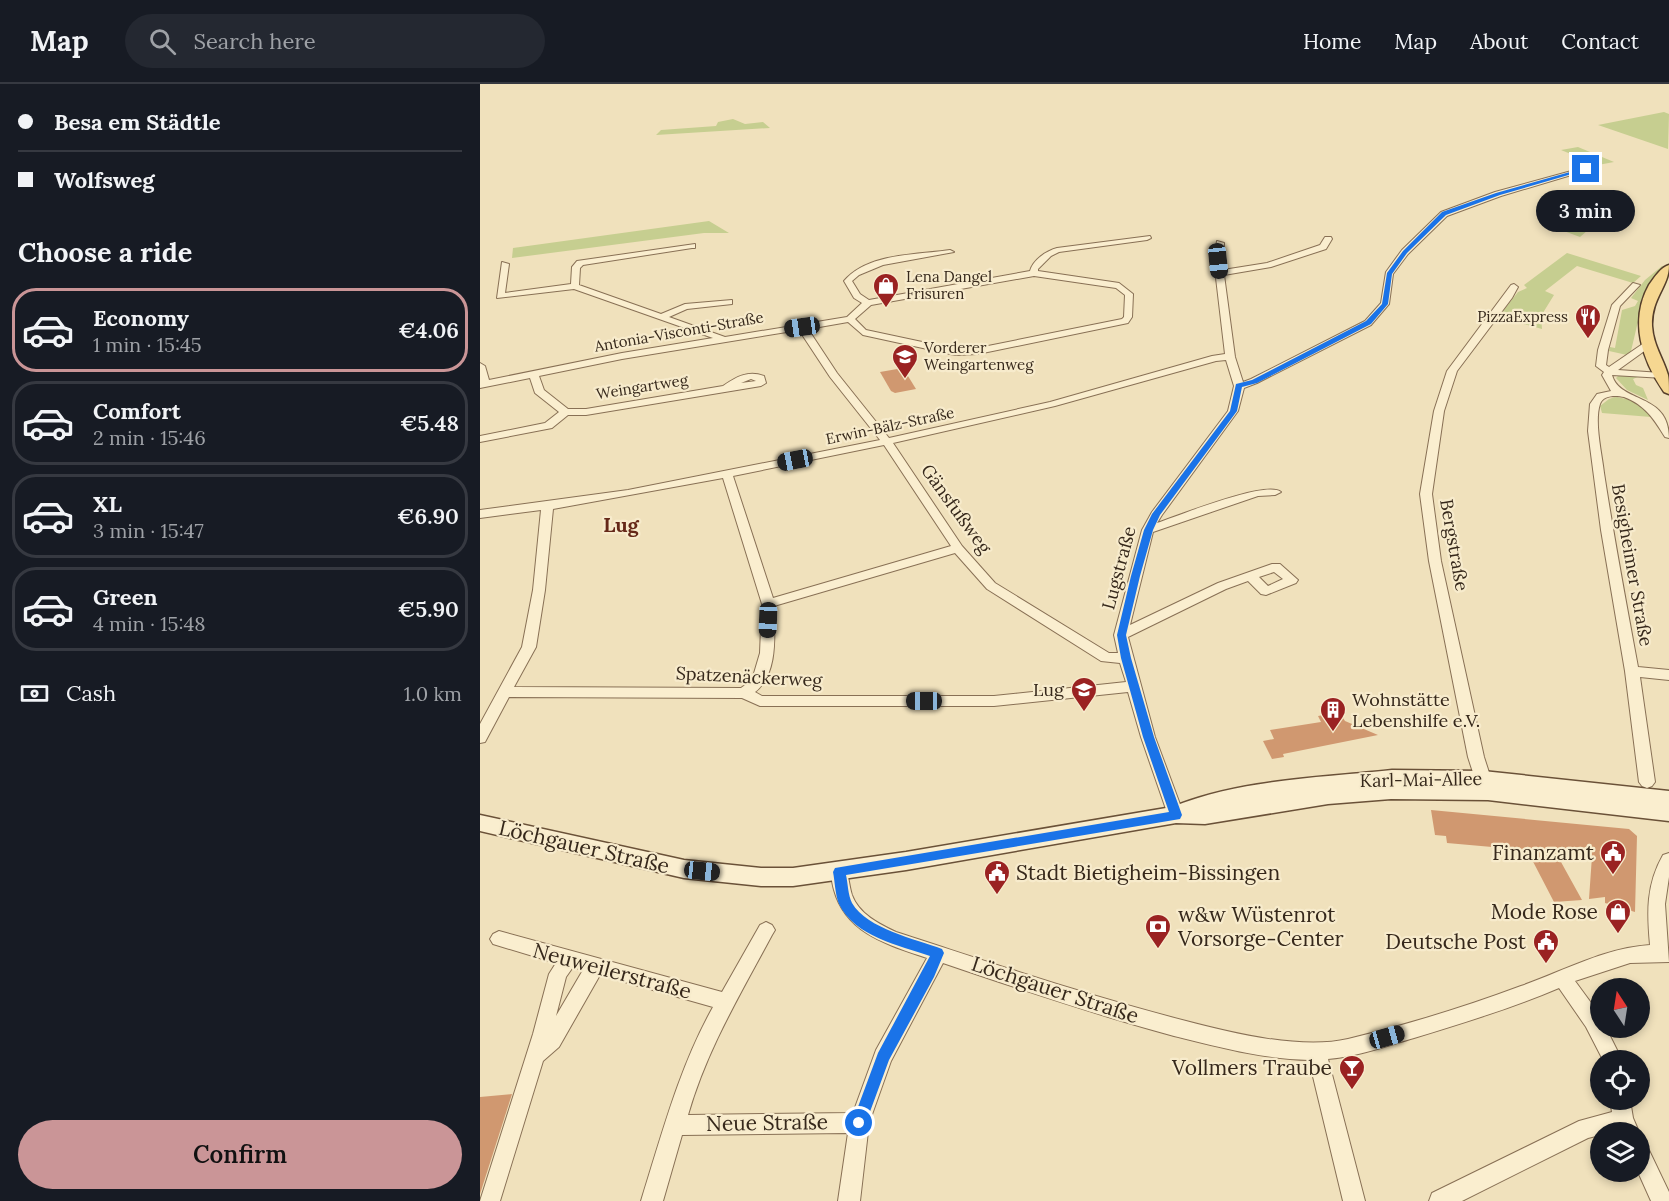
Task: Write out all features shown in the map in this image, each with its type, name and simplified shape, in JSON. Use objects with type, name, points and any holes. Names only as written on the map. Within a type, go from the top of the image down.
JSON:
[{"type":"main road","points":[[1662,377],[1647,345],[1645,320],[1652,290],[1669,269]]},
{"type":"main road","name":"Karl-Mai-Allee","points":[[839,872],[1176,815],[1205,816],[1328,796],[1485,785],[1609,799],[1669,799]]},
{"type":"main road","name":"Karl-Mai-Allee","points":[[1609,799],[1669,813]]},
{"type":"main road","name":"Löchgauer Straße","points":[[480,823],[684,870],[761,877],[793,877],[839,872]]},
{"type":"street","points":[[1220,243],[1220,273],[1230,357],[1239,386],[1254,381],[1368,323],[1385,304],[1389,274],[1405,252],[1444,214],[1498,194],[1586,169]]},
{"type":"street","points":[[1034,273],[1034,268],[1048,254],[1057,250],[1147,238]]},
{"type":"street","points":[[1220,273],[1268,265],[1323,247],[1328,239]]},
{"type":"street","points":[[575,286],[576,267],[580,263],[692,246]]},
{"type":"street","points":[[867,303],[857,296],[848,281],[854,274],[877,264],[950,252]]},
{"type":"street","points":[[505,264],[500,296],[575,286],[723,339]]},
{"type":"street","points":[[1034,273],[1119,286],[1129,294],[1128,318],[1125,321],[978,351],[955,352],[863,332],[850,319],[867,303],[1034,273]]},
{"type":"street","points":[[1636,285],[1616,305],[1601,366],[1610,372],[1662,377]]},
{"type":"street","name":"Bergstraße","points":[[1485,785],[1476,757],[1436,561],[1426,494],[1438,411],[1452,371],[1514,287]]},
{"type":"street","points":[[663,316],[685,307],[729,302]]},
{"type":"street","name":"Antonia-Visconti-Straße","points":[[482,384],[723,339],[850,319]]},
{"type":"street","name":"Gänsfußweg","points":[[802,327],[833,375],[887,442],[958,548],[992,586],[1106,658],[1126,658]]},
{"type":"street","points":[[1647,345],[1610,372],[1607,379],[1617,392],[1633,396],[1656,411],[1669,435]]},
{"type":"street","points":[[1602,356],[1662,377]]},
{"type":"street","name":"Erwin-Bälz-Straße","points":[[480,514],[547,508],[887,442],[1061,402],[1215,358],[1230,357]]},
{"type":"street","points":[[480,366],[482,384]]},
{"type":"street","points":[[534,374],[539,391],[565,412]]},
{"type":"street","name":"Lugstraße","points":[[1176,815],[1148,737],[1126,658],[1122,635],[1148,530],[1156,514],[1233,411],[1239,386]]},
{"type":"street","name":"Weingartweg","points":[[480,439],[548,426],[565,412],[586,412],[724,390]]},
{"type":"street","name":"Besigheimer Straße","points":[[1617,392],[1601,396],[1595,404],[1593,430],[1606,530],[1632,671],[1647,782]]},
{"type":"street","points":[[727,474],[768,604],[767,653],[758,682],[744,693]]},
{"type":"street","points":[[1148,530],[1257,493],[1275,492]]},
{"type":"street","points":[[480,738],[529,647],[539,590],[547,508]]},
{"type":"street","points":[[768,604],[958,548]]},
{"type":"street","points":[[1122,635],[1222,586],[1251,577]]},
{"type":"street","points":[[1632,671],[1669,675]]},
{"type":"street","name":"Spatzenäckerweg","points":[[505,692],[744,693],[760,701],[994,701],[1134,686]]},
{"type":"street","name":"Löchgauer Straße","points":[[839,872],[844,901],[850,910],[873,930],[1117,1013],[1232,1043],[1317,1053],[1345,1049],[1408,1031],[1563,979],[1607,960],[1631,953],[1664,953],[1656,896],[1666,864]]},
{"type":"street","points":[[652,1201],[688,1081],[724,1001],[765,930]]},
{"type":"street","name":"Neuweilerstraße","points":[[499,939],[724,1001]]},
{"type":"street","points":[[849,1201],[859,1123],[883,1057],[930,973],[938,953]]},
{"type":"street","points":[[489,1201],[536,1055],[558,974],[569,959]]},
{"type":"street","points":[[536,1055],[552,1041],[595,967]]},
{"type":"street","points":[[1563,979],[1593,1021],[1607,1050]]},
{"type":"street","points":[[1317,1053],[1354,1201]]},
{"type":"street","points":[[1440,1201],[1586,1128],[1624,1117]]},
{"type":"street","name":"Neue Straße","points":[[674,1125],[859,1123]]},
{"type":"street","points":[[1650,1175],[1662,1201]]},
{"type":"green space","points":[[1664,112],[1669,114],[1668,149],[1598,125]]},
{"type":"green space","points":[[733,119],[745,124],[763,122],[770,128],[656,135],[661,130],[716,126],[718,122]]},
{"type":"green space","points":[[1578,147],[1614,162],[1598,165],[1561,150]]},
{"type":"green space","points":[[1576,208],[1604,216],[1580,237],[1545,224]]},
{"type":"green space","points":[[709,221],[729,233],[704,233],[512,258],[513,248]]},
{"type":"green space","points":[[1567,253],[1641,276],[1633,283],[1577,266],[1545,291],[1554,295],[1541,316],[1542,329],[1498,317],[1518,292],[1527,288],[1524,285]]},
{"type":"green space","points":[[1662,266],[1664,267],[1645,292],[1631,351],[1627,355],[1609,351],[1610,347],[1615,348],[1622,310],[1635,306],[1638,301],[1631,298],[1645,280]]},
{"type":"green space","points":[[1619,375],[1640,376],[1633,379],[1636,385],[1643,388],[1648,400],[1627,390],[1616,378]]},
{"type":"green space","points":[[1615,397],[1636,403],[1651,417],[1602,413],[1600,406]]},
{"type":"building","name":"Vorderer Weingartenweg","points":[[903,368],[916,389],[895,393],[891,391],[880,372]]},
{"type":"building","points":[[1335,713],[1338,718],[1343,718],[1345,721],[1378,735],[1283,754],[1284,757],[1272,759],[1263,741],[1274,739],[1270,730],[1321,722],[1318,716]]},
{"type":"building","name":"Finanzamt","points":[[1431,810],[1629,829],[1637,836],[1635,912],[1605,903],[1605,897],[1589,899],[1592,856],[1556,853],[1582,900],[1554,902],[1527,850],[1447,843],[1446,836],[1435,835]]},
{"type":"building","points":[[512,1094],[480,1194],[480,1097]]},
{"type":"place","name":"Lena Dangel Frisuren","points":[[886,309]]},
{"type":"place","name":"PizzaExpress","points":[[1588,340]]},
{"type":"place","name":"Vorderer Weingartenweg","points":[[905,380]]},
{"type":"place","name":"Lug","points":[[1084,713]]},
{"type":"place","name":"Wohnstätte Lebenshilfe e.V.","points":[[1333,733]]},
{"type":"place","name":"Finanzamt","points":[[1613,876]]},
{"type":"place","name":"Stadt Bietigheim-Bissingen","points":[[997,896]]},
{"type":"place","name":"Mode Rose","points":[[1618,935]]},
{"type":"place","name":"w&w Wüstenrot Vorsorge-Center","points":[[1158,950]]},
{"type":"place","name":"Deutsche Post","points":[[1546,965]]},
{"type":"place","name":"Vollmers Traube","points":[[1352,1091]]},
{"type":"district","name":"Lug","points":[[621,525]]},
{"type":"route","points":[[859,1123],[883,1057],[930,973],[938,953],[873,930],[850,910],[844,901],[839,872],[1176,815],[1148,737],[1122,646],[1122,635],[1135,576],[1148,530],[1156,514],[1233,411],[1239,386],[1254,381],[1368,323],[1385,304],[1389,274],[1405,252],[1444,214],[1498,194],[1586,169]]}]
